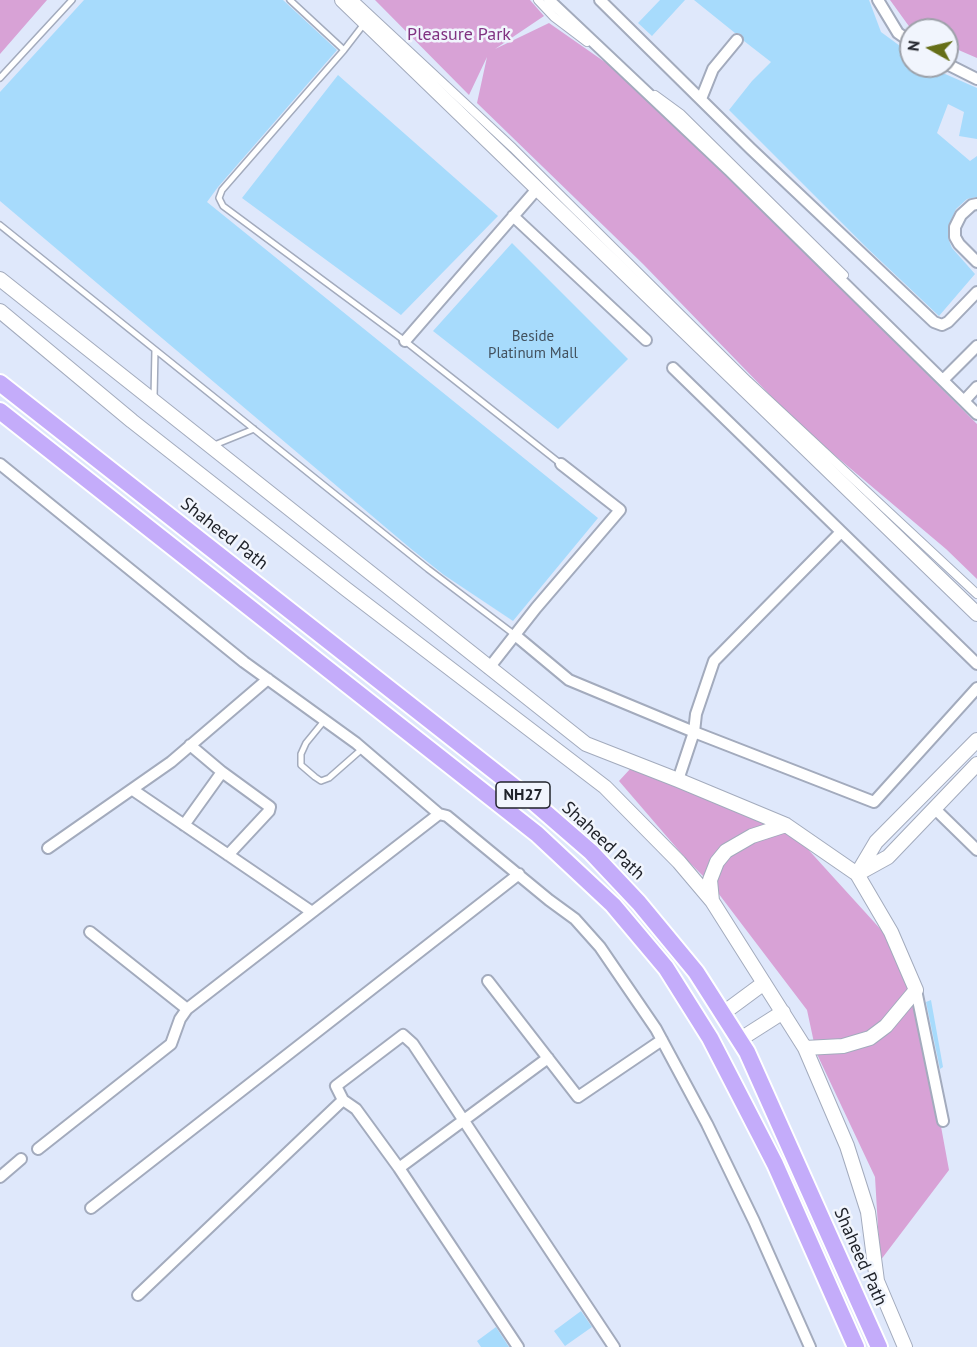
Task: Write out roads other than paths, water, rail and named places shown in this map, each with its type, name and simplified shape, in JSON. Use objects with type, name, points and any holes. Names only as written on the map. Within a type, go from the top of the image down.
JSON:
[{"type":"highway","name":"Shaheed Path","points":[[0,383],[531,800],[582,844],[639,903],[696,972],[747,1052],[879,1347]]},
{"type":"highway","name":"NH27","points":[[0,411],[537,834],[614,905],[666,968],[710,1038],[775,1164],[856,1347]]},
{"type":"street","points":[[342,0],[977,614]]},
{"type":"street","points":[[354,0],[513,148],[748,381],[977,594]]},
{"type":"street","points":[[538,0],[554,17],[681,114],[977,407]]},
{"type":"street","points":[[549,0],[730,171],[977,414]]},
{"type":"street","points":[[600,0],[700,99],[934,322],[942,325],[948,322],[977,292]]},
{"type":"street","points":[[878,0],[899,34]]},
{"type":"street","points":[[700,99],[713,69],[737,40]]},
{"type":"street","points":[[959,70],[977,78]]},
{"type":"street","points":[[405,341],[537,189]]},
{"type":"street","points":[[977,204],[972,205],[961,215],[955,227],[955,237],[977,262]]},
{"type":"street","points":[[513,216],[646,339]]},
{"type":"street","points":[[0,279],[586,744],[786,825],[857,874],[891,932],[916,990],[944,1121]]},
{"type":"street","points":[[0,311],[132,421],[605,787],[679,862],[712,901],[805,1048],[847,1146],[868,1212],[877,1281],[905,1347]]},
{"type":"street","points":[[943,380],[977,346]]},
{"type":"street","points":[[673,368],[977,664]]},
{"type":"street","points":[[963,401],[977,387]]},
{"type":"street","points":[[0,464],[268,679],[362,749],[439,814],[447,816],[575,919],[600,947],[662,1040],[707,1124],[754,1221],[810,1347]]},
{"type":"street","points":[[489,668],[620,510],[561,464]]},
{"type":"street","points":[[678,780],[694,732],[696,714],[714,661],[840,532]]},
{"type":"street","points":[[515,635],[569,680],[694,732],[874,802],[977,688]]},
{"type":"street","points":[[48,848],[133,790],[268,679]]},
{"type":"street","points":[[857,874],[876,842],[977,740]]},
{"type":"street","points":[[190,745],[270,807],[269,811],[228,855]]},
{"type":"street","points":[[857,874],[888,857],[977,764]]},
{"type":"street","points":[[184,825],[222,772]]},
{"type":"street","points":[[133,790],[312,912]]},
{"type":"street","points":[[934,808],[977,850]]},
{"type":"street","points":[[38,1149],[171,1044],[180,1019],[187,1009],[439,814]]},
{"type":"street","points":[[712,901],[710,880],[717,862],[726,851],[752,836],[786,825]]},
{"type":"street","points":[[91,1208],[519,874]]},
{"type":"street","points":[[90,932],[187,1009]]},
{"type":"street","points":[[488,981],[578,1096],[662,1040]]},
{"type":"street","points":[[722,1014],[764,983]]},
{"type":"street","points":[[805,1048],[843,1046],[870,1038],[886,1026],[916,990]]},
{"type":"street","points":[[739,1040],[783,1012]]},
{"type":"street","points":[[518,1347],[399,1168],[356,1109],[343,1100],[336,1086],[403,1035],[412,1044],[614,1347]]},
{"type":"street","points":[[399,1168],[462,1119],[548,1058]]},
{"type":"street","points":[[138,1295],[343,1100]]},
{"type":"street","points":[[0,1177],[21,1159]]},
{"type":"lane","points":[[0,78],[72,0]]},
{"type":"lane","points":[[290,0],[344,51]]},
{"type":"lane","points":[[366,22],[344,51],[222,190],[219,198],[223,206],[405,341],[561,464]]},
{"type":"lane","points":[[0,225],[428,569],[515,635]]},
{"type":"lane","points":[[154,402],[155,350]]},
{"type":"lane","points":[[210,446],[254,429]]},
{"type":"lane","points":[[324,720],[306,743],[301,754],[301,765],[315,777],[321,781],[329,778],[362,749]]},
{"type":"park label","name":"Pleasure Park","points":[[459,35]]}]
